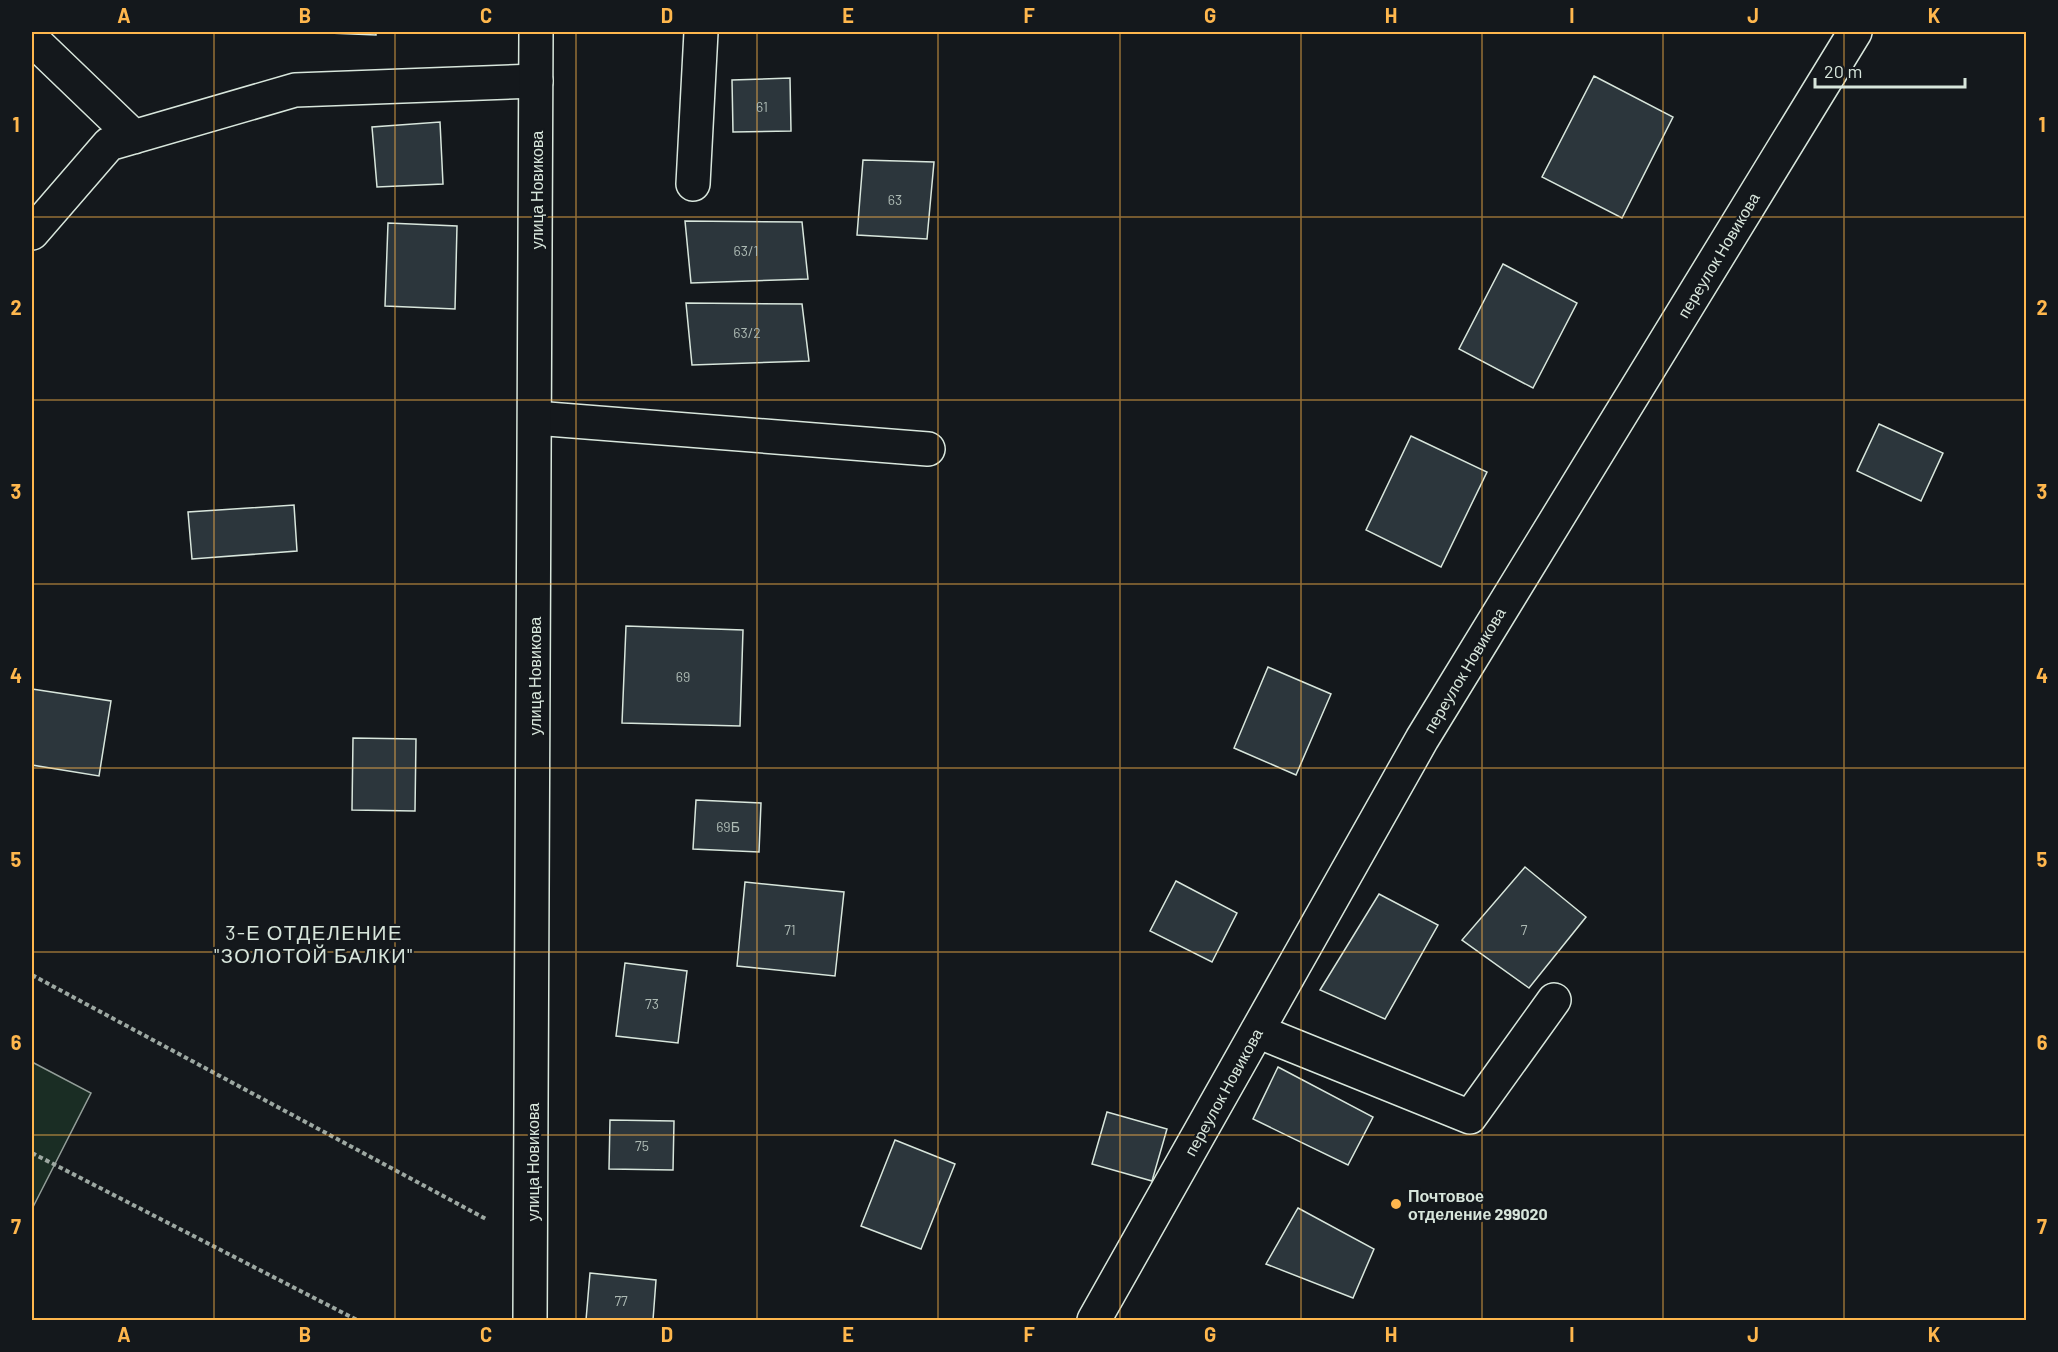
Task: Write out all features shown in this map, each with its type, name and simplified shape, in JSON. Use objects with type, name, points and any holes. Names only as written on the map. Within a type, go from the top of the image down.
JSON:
[{"type":"street","name":"улица Новикова","points":[[530,1320],[536,32]]},
{"type":"street","points":[[693,184],[701,32]]},
{"type":"street","name":"переулок Новикова","points":[[1094,1320],[1422,739],[1855,32]]},
{"type":"street","points":[[32,39],[134,137]]},
{"type":"street","points":[[32,233],[109,144],[295,90],[536,81]]},
{"type":"street","points":[[535,418],[928,449]]},
{"type":"street","points":[[1257,1031],[1470,1117],[1554,1000]]},
{"type":"path","points":[[32,975],[532,1243]]},
{"type":"path","points":[[32,1152],[357,1320]]},
{"type":"green space","points":[[32,1062],[91,1093],[32,1209]]},
{"type":"building","points":[[304,32],[376,32],[376,35]]},
{"type":"building","points":[[1594,76],[1673,117],[1622,218],[1542,177]]},
{"type":"building","points":[[790,78],[791,131],[733,132],[732,80]]},
{"type":"building","points":[[440,122],[443,184],[377,187],[372,127]]},
{"type":"building","points":[[863,160],[934,162],[927,239],[857,235]]},
{"type":"building","points":[[685,221],[802,222],[808,279],[691,283]]},
{"type":"building","points":[[388,223],[457,226],[455,309],[385,306]]},
{"type":"building","points":[[1503,264],[1577,303],[1533,388],[1459,349]]},
{"type":"building","points":[[686,303],[802,304],[809,361],[692,365]]},
{"type":"building","points":[[1879,424],[1943,453],[1921,501],[1857,471]]},
{"type":"building","points":[[1411,436],[1487,472],[1441,567],[1366,530]]},
{"type":"building","points":[[294,505],[297,551],[192,559],[188,512]]},
{"type":"building","points":[[626,626],[743,630],[740,726],[622,723]]},
{"type":"building","points":[[1268,667],[1331,694],[1296,775],[1234,748]]},
{"type":"building","points":[[32,689],[111,701],[99,776],[32,765]]},
{"type":"building","points":[[353,738],[416,739],[415,811],[352,810]]},
{"type":"building","points":[[696,800],[761,803],[759,852],[693,849]]},
{"type":"building","points":[[1525,867],[1586,917],[1529,988],[1462,940]]},
{"type":"building","points":[[1176,881],[1237,913],[1212,962],[1150,931]]},
{"type":"building","points":[[745,882],[844,892],[835,976],[737,966]]},
{"type":"building","points":[[1379,894],[1438,925],[1385,1019],[1320,990]]},
{"type":"building","points":[[625,963],[687,971],[678,1043],[616,1036]]},
{"type":"building","points":[[1278,1067],[1373,1117],[1348,1165],[1253,1119]]},
{"type":"building","points":[[1107,1112],[1167,1129],[1152,1181],[1092,1164]]},
{"type":"building","points":[[610,1120],[674,1121],[673,1170],[609,1169]]},
{"type":"building","points":[[895,1140],[955,1164],[921,1249],[861,1226]]},
{"type":"building","points":[[1298,1208],[1374,1249],[1353,1298],[1266,1264]]},
{"type":"building","points":[[590,1273],[656,1280],[653,1320],[586,1320]]},
{"type":"place","name":"Почтовое отделение 299020","points":[[1396,1204]]},
{"type":"district","name":"3-Е ОТДЕЛЕНИЕ \"ЗОЛОТОЙ БАЛКИ\"","points":[[314,944]]}]
